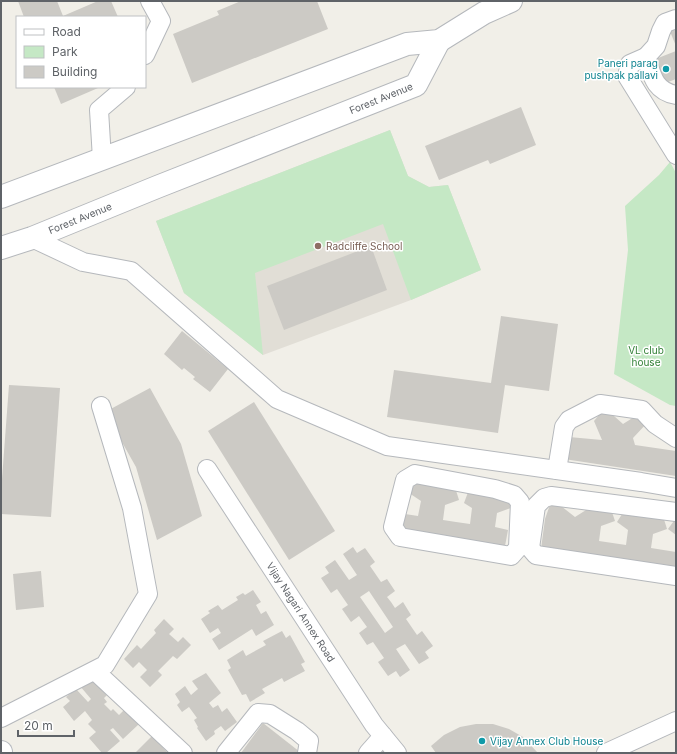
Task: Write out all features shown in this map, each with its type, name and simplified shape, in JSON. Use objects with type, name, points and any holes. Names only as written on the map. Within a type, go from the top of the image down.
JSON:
[{"type":"street","points":[[146,52],[161,21],[150,1]]},
{"type":"street","points":[[1,197],[407,44],[439,42],[484,13],[511,1]]},
{"type":"street","points":[[676,19],[665,23],[656,46],[646,57],[630,64],[627,76],[676,155]]},
{"type":"street","name":"Forest Avenue","points":[[1,248],[32,238],[416,85],[439,42]]},
{"type":"street","points":[[646,57],[655,84],[668,93],[676,94]]},
{"type":"street","points":[[102,159],[99,110],[125,88]]},
{"type":"street","points":[[32,238],[83,262],[131,271],[277,399],[387,446],[676,488]]},
{"type":"street","points":[[557,470],[564,427],[569,420],[600,404],[642,410],[655,424],[676,438]]},
{"type":"street","points":[[1,718],[105,665],[148,594],[132,508],[101,406]]},
{"type":"street","points":[[495,489],[500,462]]},
{"type":"street","name":"Vijay Nagari Annex Road","points":[[207,469],[374,724],[397,753]]},
{"type":"street","points":[[415,474],[495,489],[514,495],[520,502],[518,548],[511,556],[400,537],[393,528],[405,480],[415,474]]},
{"type":"street","points":[[638,507],[641,482]]},
{"type":"street","points":[[676,512],[551,496],[544,498],[536,506],[530,548],[536,555],[676,576]]},
{"type":"street","points":[[95,671],[183,753]]},
{"type":"street","points":[[226,753],[258,713],[270,714],[297,730],[309,741],[308,753]]},
{"type":"street","points":[[606,753],[676,721]]},
{"type":"street","points":[[370,752],[383,736]]},
{"type":"shaded area","name":"Radcliffe School","points":[[390,130],[408,176],[429,187],[448,185],[481,270],[411,300],[263,355],[184,293],[156,221]]},
{"type":"green space","name":"Radcliffe School","points":[[390,130],[408,176],[429,187],[448,185],[481,270],[411,300],[383,224],[255,273],[263,355],[184,293],[156,221]]},
{"type":"green space","name":"VL club house","points":[[670,162],[676,173],[676,406],[670,405],[614,374],[628,250],[625,206],[659,175]]},
{"type":"building","points":[[18,1],[57,1],[63,16],[24,16]]},
{"type":"building","points":[[98,1],[111,1],[118,16],[63,16]]},
{"type":"building","points":[[241,1],[317,1],[328,29],[192,83],[173,34],[219,15],[217,11]]},
{"type":"building","name":"Paneri parag pushpak pallavi","points":[[676,27],[676,46],[669,29]]},
{"type":"building","name":"Paneri parag pushpak pallavi","points":[[676,51],[676,79],[663,84],[653,60]]},
{"type":"building","points":[[54,88],[98,88],[61,104]]},
{"type":"building","points":[[521,107],[536,145],[490,164],[488,160],[439,180],[425,146]]},
{"type":"building","points":[[371,246],[387,290],[284,330],[267,286]]},
{"type":"building","points":[[501,316],[558,324],[549,391],[505,385],[498,433],[387,417],[394,370],[491,383]]},
{"type":"building","points":[[182,331],[228,369],[210,392],[193,379],[195,377],[184,368],[182,370],[164,354]]},
{"type":"building","points":[[9,385],[60,388],[51,517],[1,514],[1,492]]},
{"type":"building","points":[[150,388],[181,444],[202,516],[157,540],[136,467],[105,412]]},
{"type":"building","points":[[254,402],[335,531],[289,560],[208,431]]},
{"type":"building","points":[[605,408],[623,424],[642,412],[647,423],[633,438],[635,445],[676,451],[676,476],[564,459],[569,437],[602,440],[594,421]]},
{"type":"building","points":[[418,479],[454,484],[459,500],[445,505],[443,520],[470,524],[472,508],[464,503],[470,487],[505,493],[511,508],[497,513],[495,527],[508,530],[505,546],[403,530],[405,514],[418,516],[421,501],[409,493]]},
{"type":"building","points":[[552,499],[575,517],[594,505],[610,506],[615,521],[601,526],[599,541],[626,545],[628,530],[617,522],[626,508],[662,513],[667,529],[653,534],[651,548],[676,552],[676,569],[541,549],[545,519]]},
{"type":"building","points":[[676,518],[676,535],[668,529]]},
{"type":"building","points":[[353,547],[357,553],[365,548],[375,562],[370,566],[381,582],[387,579],[395,591],[387,597],[395,608],[403,602],[411,615],[406,619],[417,635],[422,631],[433,646],[425,652],[429,658],[419,664],[405,644],[396,649],[410,670],[400,677],[396,671],[388,676],[378,662],[384,658],[373,642],[367,645],[359,633],[367,627],[359,616],[351,622],[342,609],[348,605],[337,589],[331,593],[321,578],[329,573],[325,567],[335,560],[349,580],[357,575],[343,554]],"holes":[[[369,591],[393,627],[385,633],[360,597]]]},
{"type":"building","points":[[41,571],[44,607],[16,610],[13,574]]},
{"type":"building","points":[[253,590],[261,602],[256,605],[261,614],[266,611],[274,625],[256,636],[252,629],[219,650],[212,639],[221,633],[218,628],[210,633],[201,619],[210,613],[208,611],[218,605],[222,610],[238,600],[236,597],[243,593],[245,595]]},
{"type":"building","points":[[164,619],[174,629],[169,634],[178,642],[183,637],[191,645],[177,659],[173,656],[158,671],[162,675],[150,687],[140,677],[147,670],[139,662],[133,668],[124,659],[137,645],[141,649],[156,633],[154,630]]},
{"type":"building","points":[[282,631],[286,638],[290,635],[305,662],[301,664],[305,671],[284,682],[282,678],[262,689],[265,693],[250,702],[246,694],[242,695],[228,670],[231,668],[227,660],[243,650],[246,656],[266,645],[263,641]]},
{"type":"building","points":[[206,673],[221,693],[209,703],[213,708],[218,705],[222,712],[227,708],[237,722],[225,731],[221,726],[214,731],[215,734],[206,741],[197,728],[198,727],[194,720],[197,718],[189,707],[182,712],[177,705],[180,702],[175,694],[185,686],[191,695],[198,689],[192,681]]},
{"type":"building","points":[[97,676],[109,693],[104,698],[107,702],[104,704],[111,711],[113,709],[119,715],[124,710],[129,716],[131,714],[139,724],[123,739],[113,728],[110,730],[120,741],[106,753],[102,753],[89,738],[96,732],[88,724],[92,720],[85,711],[74,721],[63,707],[70,701],[66,697],[76,689],[88,702],[91,699],[80,686],[86,680],[89,684]]},
{"type":"building","points":[[263,723],[300,752],[241,753]]},
{"type":"building","name":"Vijay Annex Club House","points":[[476,724],[493,724],[509,729],[523,737],[538,753],[436,753],[431,746],[444,735],[460,727]]},
{"type":"building","points":[[152,736],[168,753],[135,753]]},
{"type":"place","name":"Paneri parag pushpak pallavi","points":[[666,69]]},
{"type":"place","name":"Radcliffe School","points":[[318,246]]},
{"type":"place","name":"Vijay Annex Club House","points":[[482,741]]}]
